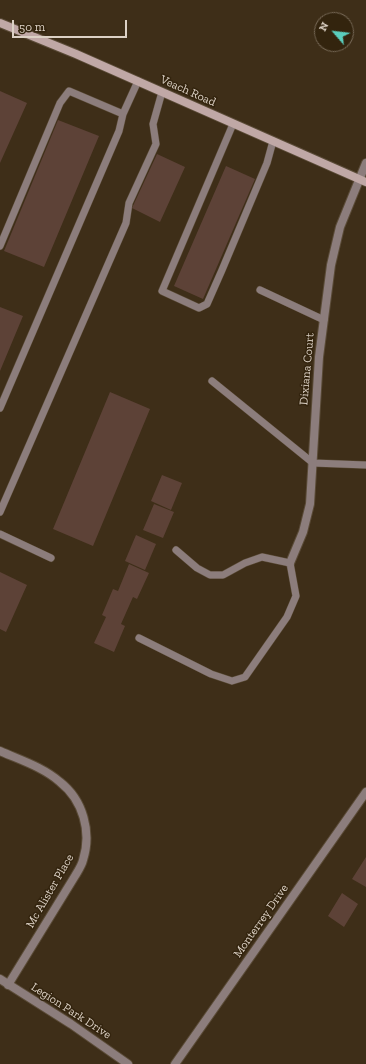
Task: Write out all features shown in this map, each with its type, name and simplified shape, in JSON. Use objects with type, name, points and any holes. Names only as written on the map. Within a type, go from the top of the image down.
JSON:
[{"type":"street","name":"Veach Road","points":[[0,23],[76,54],[362,181]]},
{"type":"street","name":"Dixiana Court","points":[[290,563],[303,532],[310,504],[319,358],[331,265],[340,227],[362,181],[366,164]]},
{"type":"street","name":"Mc Alister Place","points":[[0,751],[44,770],[60,781],[73,794],[82,810],[86,826],[87,843],[83,860],[75,876],[8,985]]},
{"type":"street","name":"Monterrey Drive","points":[[175,1064],[366,792]]},
{"type":"street","name":"Legion Park Drive","points":[[0,979],[72,1024],[128,1064]]},
{"type":"lane","points":[[0,408],[119,131],[123,114],[138,82]]},
{"type":"lane","points":[[0,246],[60,103],[69,91],[123,114]]},
{"type":"lane","points":[[0,512],[126,223],[129,203],[156,144],[153,124],[162,92]]},
{"type":"lane","points":[[233,124],[162,291],[200,308],[207,304],[267,163],[274,141]]},
{"type":"lane","points":[[260,290],[324,320]]},
{"type":"lane","points":[[212,381],[313,463],[366,465]]},
{"type":"lane","points":[[0,534],[51,558]]},
{"type":"lane","points":[[139,638],[212,674],[232,681],[245,677],[287,617],[296,596],[290,563],[262,557],[245,562],[223,575],[210,575],[197,568],[176,550]]},
{"type":"building","points":[[0,91],[27,103],[0,163]]},
{"type":"building","points":[[58,120],[99,136],[44,267],[4,251]]},
{"type":"building","points":[[157,154],[185,167],[160,222],[132,208]]},
{"type":"building","points":[[226,166],[255,179],[203,299],[174,286]]},
{"type":"building","points":[[0,307],[23,316],[0,371]]},
{"type":"building","points":[[110,392],[150,409],[93,546],[53,529]]},
{"type":"building","points":[[162,475],[182,483],[171,510],[151,501]]},
{"type":"building","points":[[154,504],[174,512],[163,538],[143,530]]},
{"type":"building","points":[[136,535],[156,544],[145,570],[125,561]]},
{"type":"building","points":[[129,564],[149,573],[137,599],[133,597],[121,624],[125,626],[114,652],[94,643],[106,617],[102,615],[113,589],[118,591]]},
{"type":"building","points":[[0,572],[27,585],[6,632],[0,629]]},
{"type":"building","points":[[366,857],[366,887],[352,879]]},
{"type":"building","points":[[342,893],[358,904],[344,927],[328,916]]}]
